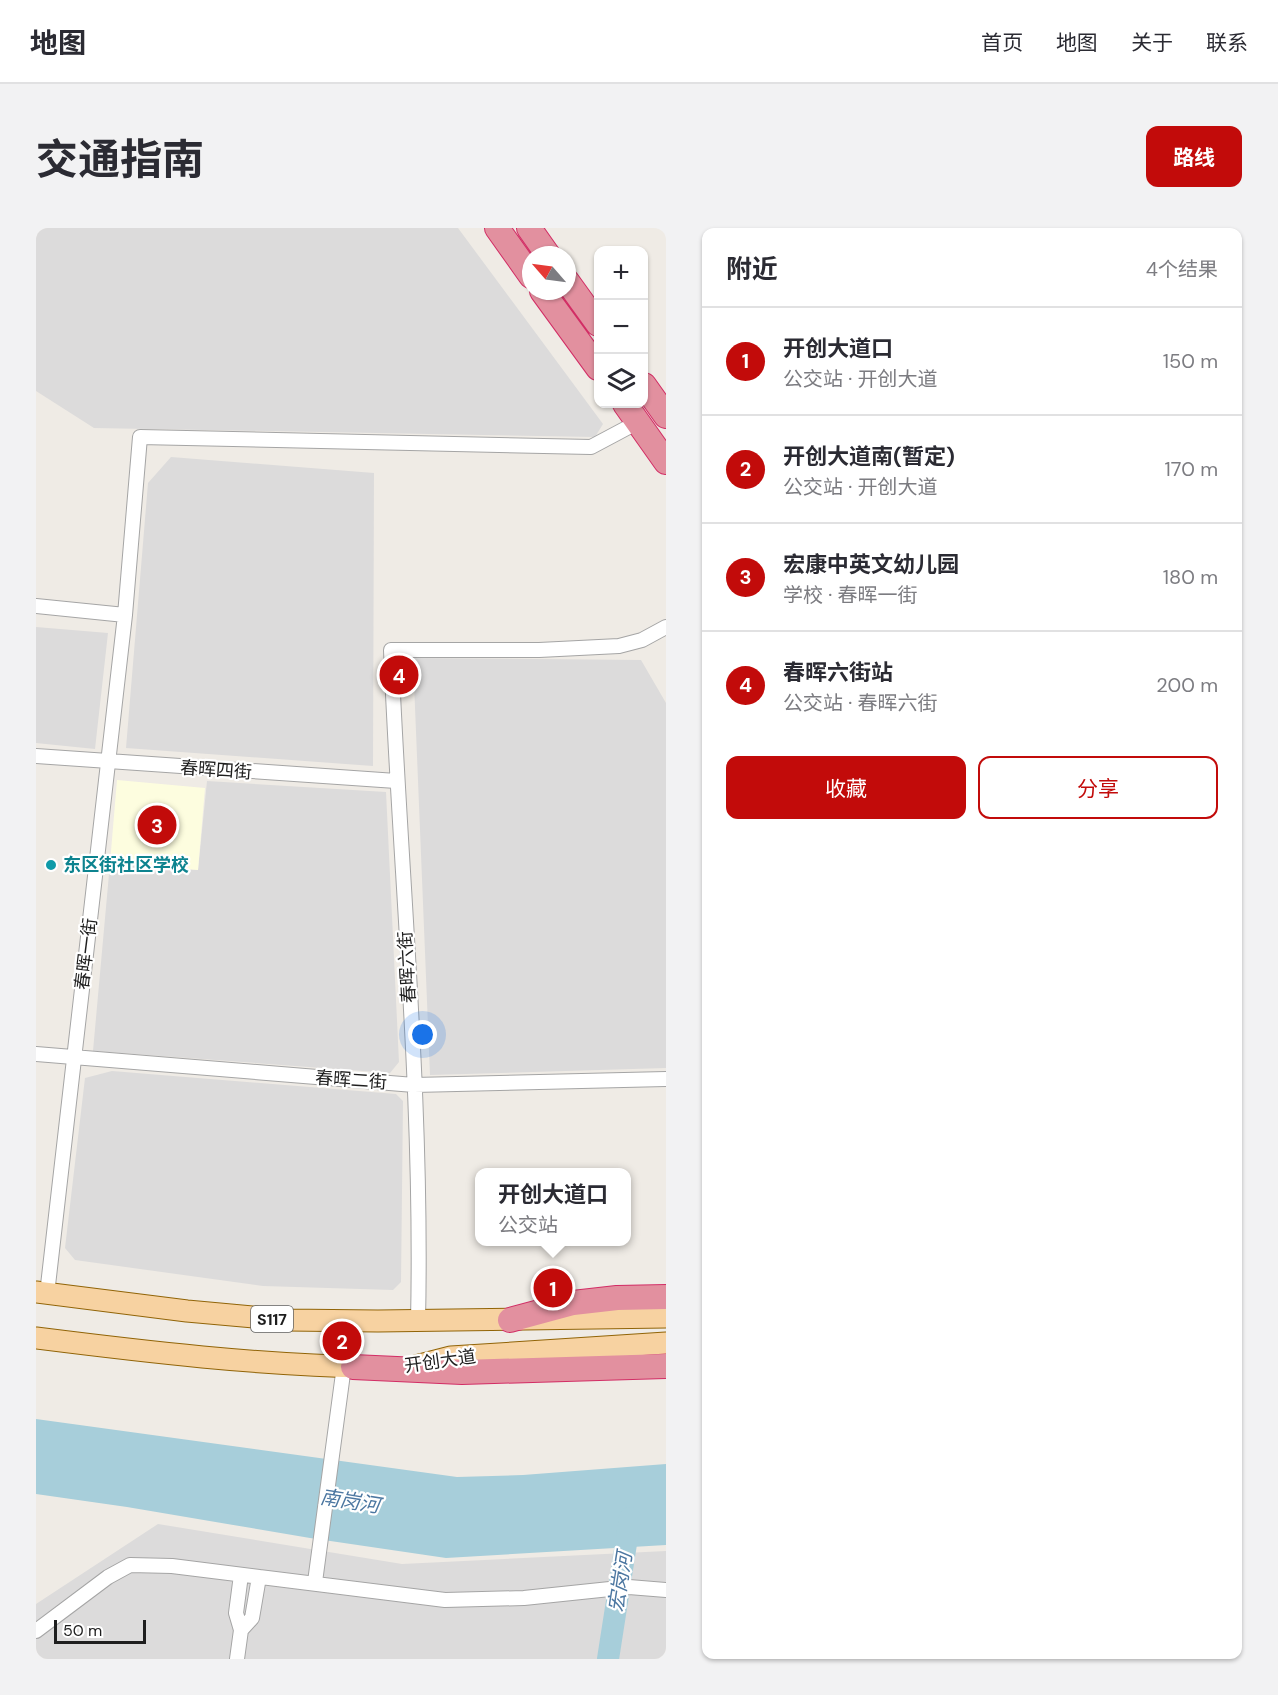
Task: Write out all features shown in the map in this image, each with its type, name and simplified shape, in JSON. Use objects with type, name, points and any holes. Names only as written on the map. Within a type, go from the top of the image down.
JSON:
[{"type":"highway","points":[[497,228],[522,263]]},
{"type":"highway","points":[[529,228],[542,246]]},
{"type":"highway","points":[[576,293],[594,318]]},
{"type":"highway","points":[[549,300],[594,362]]},
{"type":"highway","points":[[648,391],[666,416]]},
{"type":"highway","points":[[632,413],[666,462]]},
{"type":"highway","points":[[510,1320],[583,1301],[666,1297]]},
{"type":"highway","points":[[349,1367],[462,1372],[666,1366]]},
{"type":"main road","name":"开创大道","points":[[41,1293],[186,1311],[286,1320],[418,1321],[666,1317]]},
{"type":"main road","name":"开创大道","points":[[36,1338],[135,1351],[222,1359],[349,1367],[408,1368],[451,1357],[666,1344]]},
{"type":"street","name":"春晖一街","points":[[41,1293],[74,1058],[125,615],[140,437],[591,447],[632,413]]},
{"type":"street","points":[[36,606],[125,615]]},
{"type":"street","name":"春晖六街","points":[[418,1321],[419,1248],[414,1084],[396,780],[392,650],[549,650],[619,646],[642,640],[666,627]]},
{"type":"street","name":"春晖四街","points":[[36,756],[396,780]]},
{"type":"street","name":"春晖二街","points":[[36,1054],[414,1084],[666,1079]]},
{"type":"street","points":[[315,1582],[333,1452],[349,1367]]},
{"type":"street","points":[[36,1631],[108,1577],[130,1565],[172,1566],[445,1600],[524,1598],[629,1587],[666,1590]]},
{"type":"street","points":[[237,1659],[241,1630],[236,1614],[241,1575]]},
{"type":"street","points":[[241,1630],[252,1618],[259,1577]]},
{"type":"shaded area","points":[[36,228],[458,228],[603,424],[595,437],[94,428],[36,391]]},
{"type":"shaded area","points":[[171,457],[374,473],[373,766],[126,748],[148,483]]},
{"type":"shaded area","points":[[36,627],[108,633],[95,749],[36,743]]},
{"type":"shaded area","points":[[413,658],[641,660],[666,703],[666,1068],[430,1075]]},
{"type":"shaded area","points":[[117,780],[205,788],[198,870],[110,863]]},
{"type":"shaded area","points":[[207,781],[386,792],[399,1062],[390,1073],[93,1051],[110,863],[198,870]]},
{"type":"shaded area","points":[[112,1071],[396,1094],[403,1101],[401,1282],[393,1290],[263,1286],[75,1260],[65,1248],[85,1078]]},
{"type":"shaded area","points":[[158,1524],[402,1564],[666,1551],[666,1659],[36,1659],[36,1604]]},
{"type":"water","name":"南岗河","points":[[36,1419],[457,1477],[523,1475],[666,1464],[666,1545],[446,1558],[36,1494]]},
{"type":"waterway","name":"宏岗河","points":[[608,1659],[630,1518]]},
{"type":"place","name":"春晖六街站","points":[[399,675]]},
{"type":"place","name":"宏康中英文幼儿园","points":[[157,825]]},
{"type":"place","name":"东区街社区学校","points":[[51,865]]},
{"type":"place","name":"开创大道口","points":[[553,1288]]},
{"type":"place","name":"开创大道南(暂定)","points":[[342,1341]]}]
